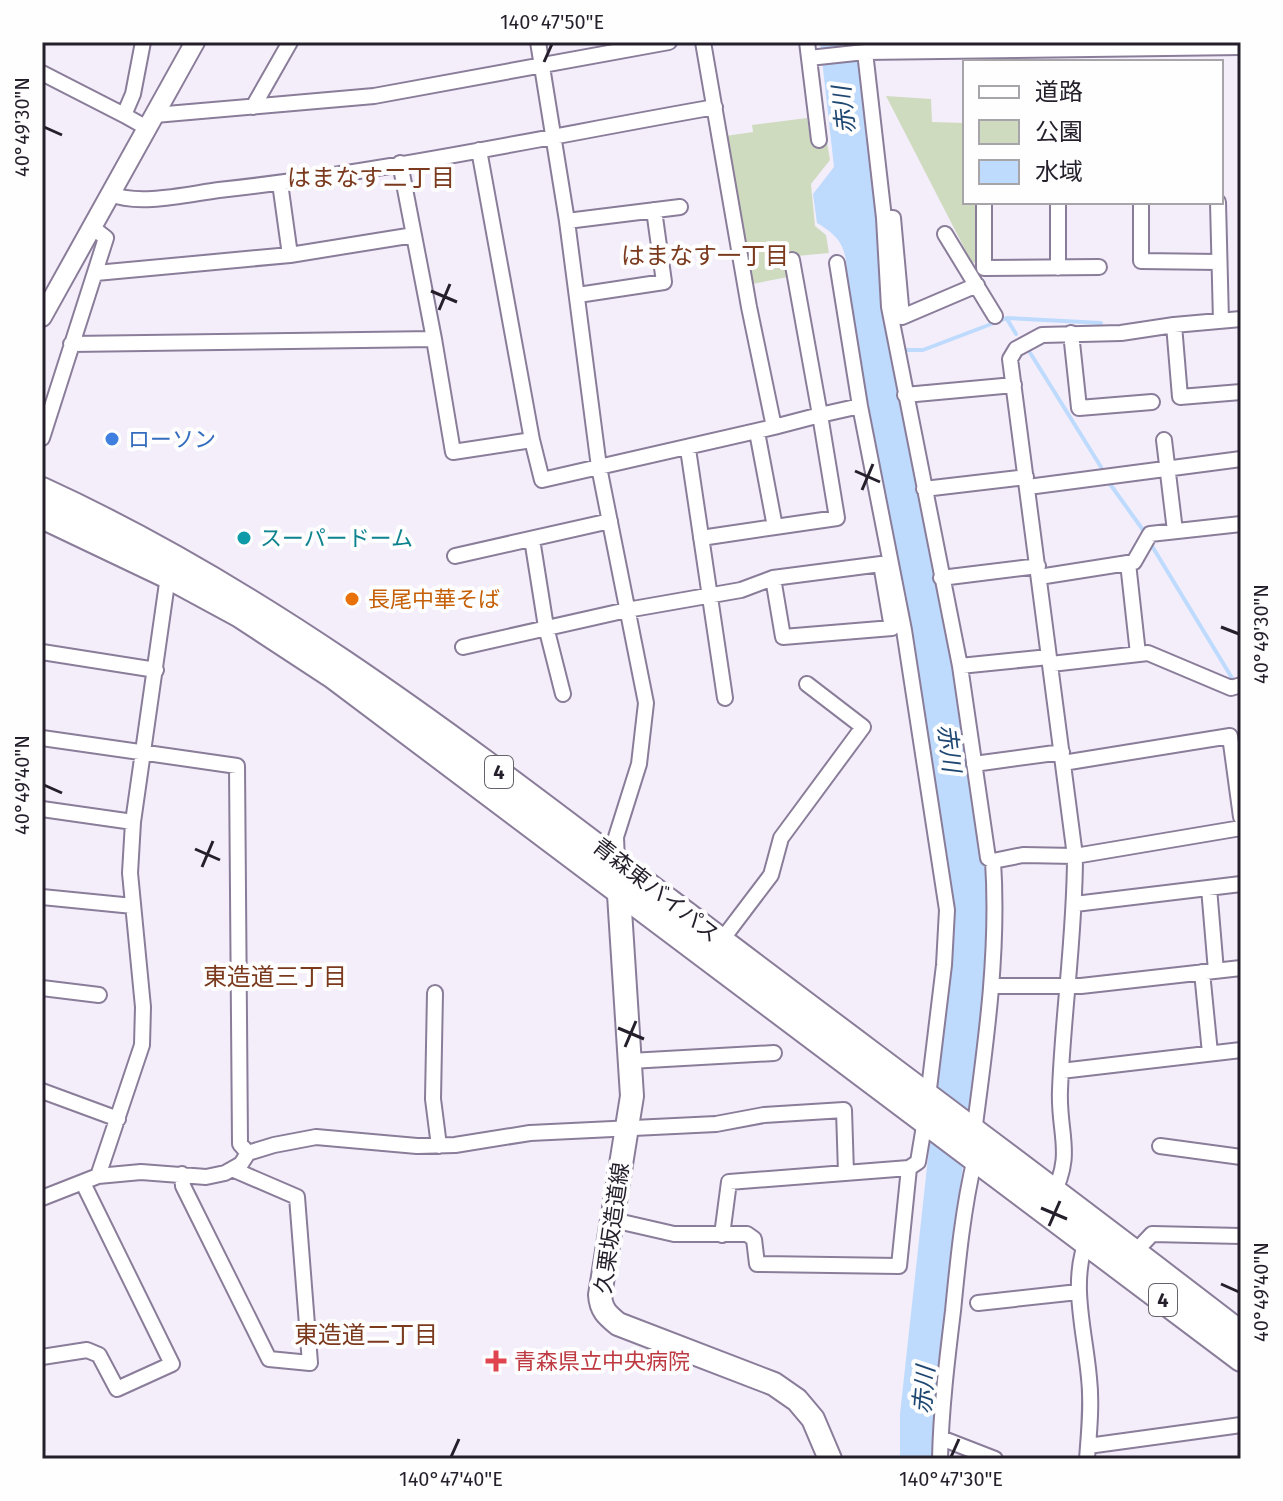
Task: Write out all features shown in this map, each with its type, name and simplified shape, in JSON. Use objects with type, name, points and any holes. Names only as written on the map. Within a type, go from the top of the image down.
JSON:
[{"type":"highway","name":"青森東バイパス","points":[[42,490],[164,550],[330,651],[442,730],[721,941],[927,1108],[975,1158],[1050,1201]]},
{"type":"highway","name":"青森東バイパス","points":[[42,516],[168,576],[240,615],[333,676],[619,889],[927,1108],[973,1130],[1050,1201],[1241,1359]]},
{"type":"highway","name":"青森東バイパス","points":[[1090,1232],[1135,1252],[1241,1332]]},
{"type":"main road","name":"久栗坂造道線","points":[[617,862],[632,1096],[600,1295],[601,1306],[606,1315],[618,1324],[774,1384],[797,1400],[813,1419],[830,1459]]},
{"type":"street","points":[[124,115],[133,94],[143,42]]},
{"type":"street","points":[[42,317],[195,42]]},
{"type":"street","points":[[253,107],[290,42]]},
{"type":"street","points":[[538,42],[578,295],[599,467],[646,703],[639,764],[616,837],[617,862]]},
{"type":"street","points":[[42,73],[124,115],[151,121],[253,107],[374,96],[669,42]]},
{"type":"street","points":[[703,42],[749,307],[774,427]]},
{"type":"street","points":[[807,42],[814,57],[819,140]]},
{"type":"street","points":[[814,57],[863,52],[1217,51],[1241,47]]},
{"type":"street","points":[[863,52],[884,218],[889,307],[960,666],[988,858],[993,861],[1023,855],[1075,856],[1241,828]]},
{"type":"street","points":[[111,194],[122,199],[146,198],[280,183],[715,107]]},
{"type":"street","points":[[479,150],[542,480],[688,449],[860,406]]},
{"type":"street","points":[[400,163],[453,452],[532,440]]},
{"type":"street","points":[[280,183],[290,255]]},
{"type":"street","points":[[984,204],[984,268],[1099,267]]},
{"type":"street","points":[[1058,204],[1058,268]]},
{"type":"street","points":[[1141,204],[1141,261],[1219,262]]},
{"type":"street","points":[[1218,204],[1221,321]]},
{"type":"street","points":[[567,221],[680,207]]},
{"type":"street","points":[[578,295],[664,282],[654,210]]},
{"type":"street","points":[[884,218],[893,218],[902,317],[977,285]]},
{"type":"street","points":[[42,438],[106,238],[92,227]]},
{"type":"street","points":[[945,234],[995,316]]},
{"type":"street","points":[[96,273],[290,255],[414,235]]},
{"type":"street","points":[[701,538],[837,518],[792,260]]},
{"type":"street","points":[[722,1235],[729,1182],[909,1168],[918,1162],[944,965],[947,910],[904,630],[860,406],[837,263]]},
{"type":"street","points":[[1050,1201],[1065,1159],[1060,1104],[1061,1071],[1075,904],[1075,856],[1010,359],[1016,349],[1042,335],[1121,333],[1241,319]]},
{"type":"street","points":[[1174,325],[1180,397],[1241,392]]},
{"type":"street","points":[[1071,333],[1079,408],[1152,402]]},
{"type":"street","points":[[71,344],[434,339]]},
{"type":"street","points":[[905,395],[1014,385]]},
{"type":"street","points":[[757,432],[775,527]]},
{"type":"street","points":[[1164,440],[1175,531]]},
{"type":"street","points":[[688,449],[725,698]]},
{"type":"street","points":[[924,489],[1027,482],[1241,459]]},
{"type":"street","points":[[455,556],[610,521]]},
{"type":"street","points":[[941,578],[1134,562],[1150,534],[1241,524]]},
{"type":"street","points":[[532,539],[546,627],[563,694]]},
{"type":"street","points":[[1128,563],[1138,654]]},
{"type":"street","points":[[463,647],[627,610],[741,590],[773,578],[881,564],[892,628],[783,637],[773,578]]},
{"type":"street","points":[[98,1176],[142,1045],[143,1007],[130,873],[133,822],[168,576]]},
{"type":"street","points":[[42,652],[156,670]]},
{"type":"street","points":[[960,666],[1148,653],[1231,688],[1241,685]]},
{"type":"street","points":[[721,941],[771,875],[781,838],[863,727],[807,684]]},
{"type":"street","points":[[974,764],[1062,758],[1230,736],[1241,817]]},
{"type":"street","points":[[42,738],[237,766],[240,1144],[248,1153]]},
{"type":"street","points":[[42,809],[133,822]]},
{"type":"street","points":[[973,1130],[991,986],[996,917],[993,861]]},
{"type":"street","points":[[1075,904],[1241,884]]},
{"type":"street","points":[[1209,888],[1210,1053]]},
{"type":"street","points":[[42,897],[133,906]]},
{"type":"street","points":[[991,986],[1069,987],[1241,968]]},
{"type":"street","points":[[42,988],[99,995]]},
{"type":"street","points":[[435,993],[433,1099],[439,1146]]},
{"type":"street","points":[[1061,1071],[1241,1050]]},
{"type":"street","points":[[630,1061],[774,1053]]},
{"type":"street","points":[[42,1091],[118,1119]]},
{"type":"street","points":[[42,1198],[98,1176],[141,1172],[206,1177],[225,1173],[241,1164],[248,1153],[316,1137],[439,1146],[530,1133],[716,1124],[764,1115],[844,1110],[846,1173]]},
{"type":"street","points":[[1160,1146],[1241,1157]]},
{"type":"street","points":[[940,1459],[957,1268],[975,1158]]},
{"type":"street","points":[[613,1220],[674,1234],[747,1234],[754,1239],[757,1264],[899,1266],[909,1168]]},
{"type":"street","points":[[182,1174],[183,1186],[269,1359],[310,1363],[297,1197],[232,1169]]},
{"type":"street","points":[[42,1357],[87,1350],[99,1355],[117,1389],[172,1364],[83,1183]]},
{"type":"street","points":[[1090,1232],[1079,1262],[1078,1292],[1090,1383],[1088,1453],[1241,1425]]},
{"type":"street","points":[[1135,1252],[1152,1234],[1241,1236]]},
{"type":"street","points":[[978,1303],[1078,1292]]},
{"type":"street","points":[[941,1438],[995,1459]]},
{"type":"green space","points":[[886,96],[931,99],[932,122],[963,123],[963,204],[976,204],[979,262],[972,263]]},
{"type":"green space","points":[[807,118],[811,142],[827,142],[830,160],[811,184],[815,226],[826,235],[829,253],[786,257],[788,277],[752,284],[725,136],[753,132],[752,125]]},
{"type":"water","name":"赤川","points":[[820,42],[857,42],[887,323],[955,672],[985,864],[990,934],[942,1345],[935,1459],[900,1459],[900,1414],[955,911],[906,594],[885,503],[845,255],[834,235],[817,223],[813,194],[834,167]]},
{"type":"waterway","points":[[902,350],[923,350],[1007,318],[1101,323]]},
{"type":"waterway","points":[[1007,319],[1016,334]]},
{"type":"waterway","points":[[1029,351],[1101,467]]},
{"type":"waterway","points":[[1110,484],[1143,530]]},
{"type":"waterway","points":[[1152,546],[1232,678]]},
{"type":"place","name":"ローソン","points":[[112,439]]},
{"type":"place","name":"スーパードーム","points":[[244,538]]},
{"type":"place","name":"長尾中華そば","points":[[352,599]]},
{"type":"place","name":"青森県立中央病院","points":[[496,1361]]},
{"type":"district","name":"はまなす二丁目","points":[[371,178]]},
{"type":"district","name":"はまなす一丁目","points":[[705,256]]},
{"type":"district","name":"東造道三丁目","points":[[275,977]]},
{"type":"district","name":"東造道二丁目","points":[[366,1335]]}]
